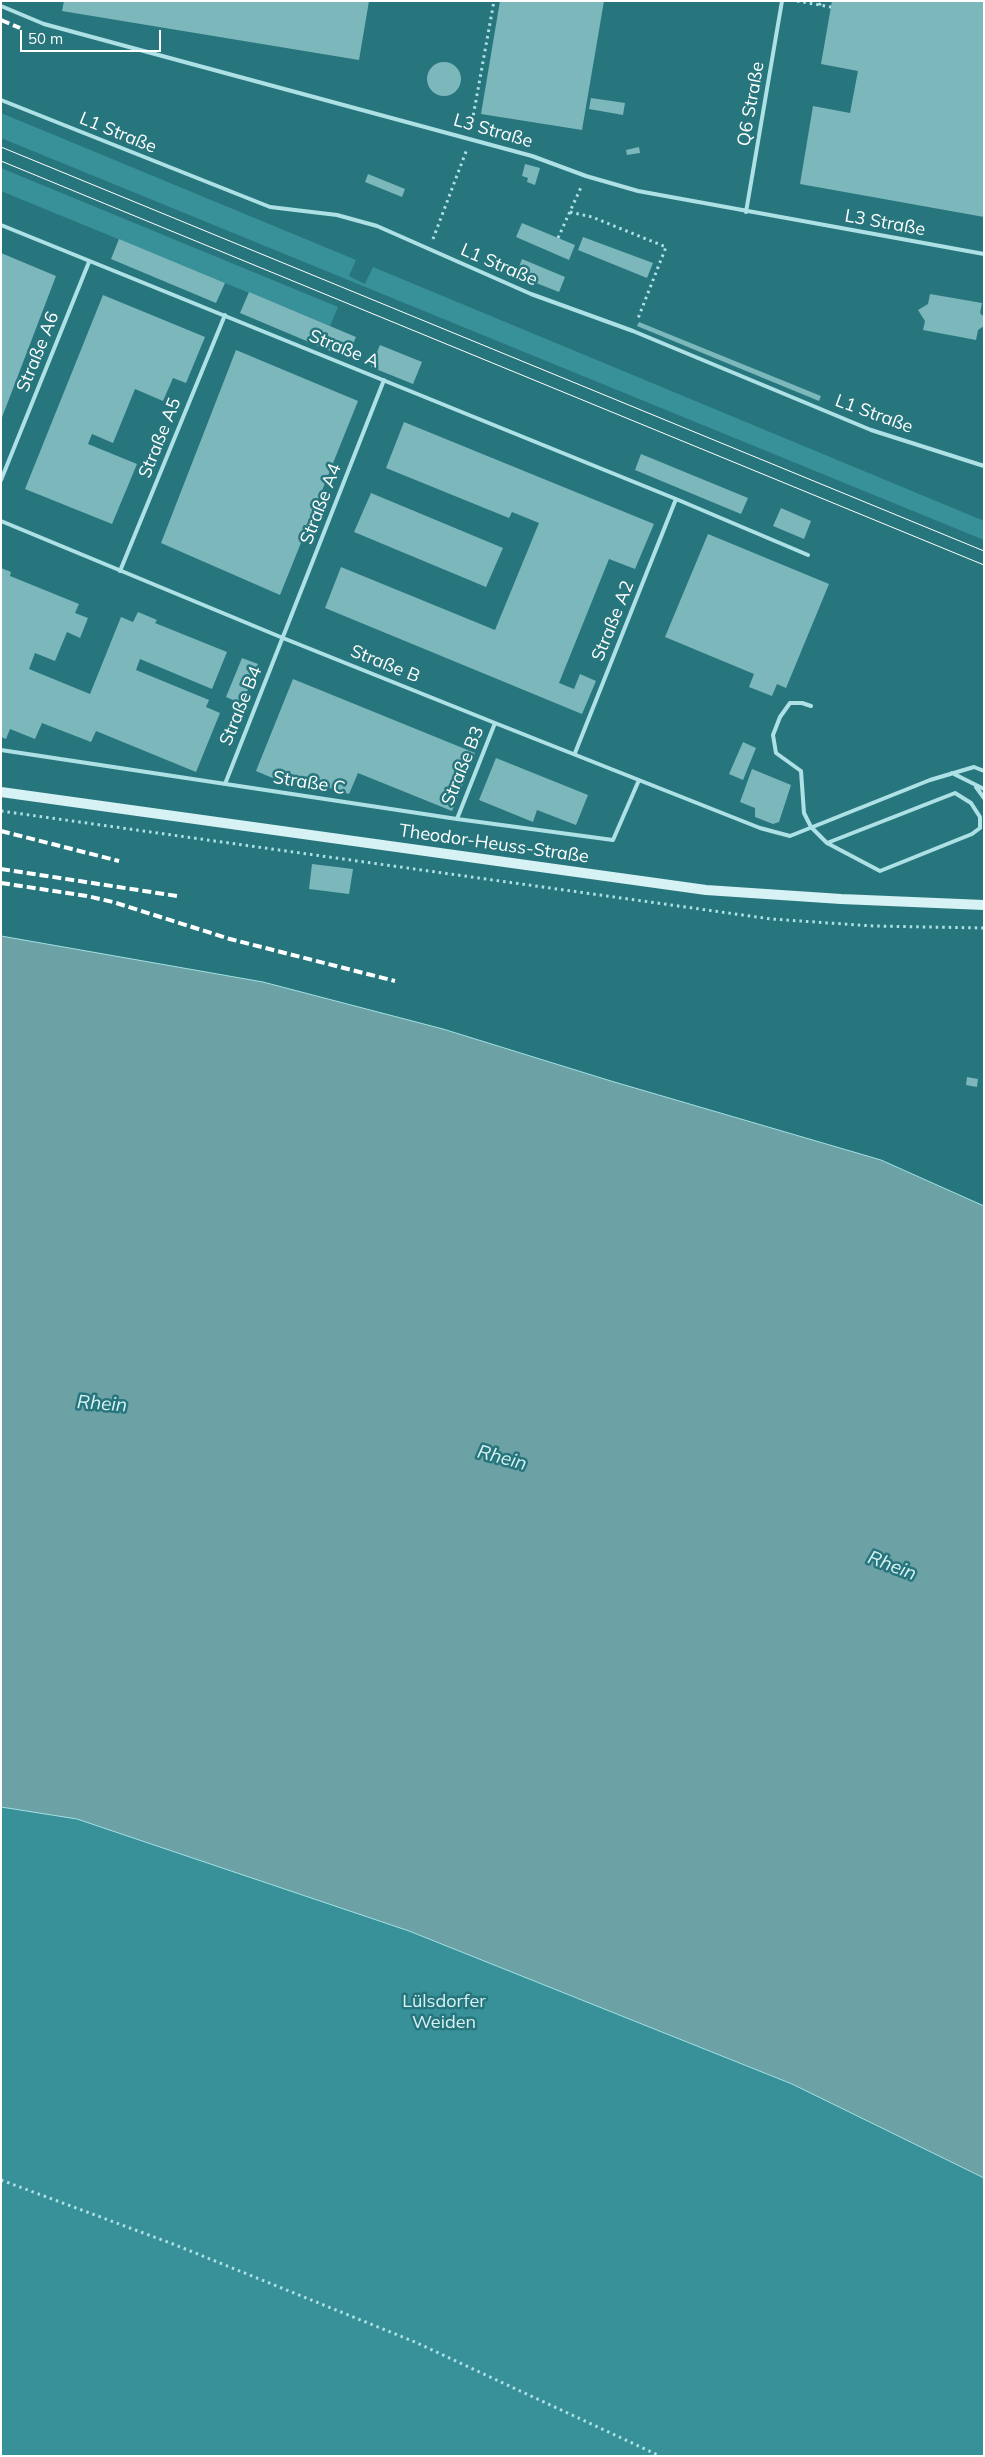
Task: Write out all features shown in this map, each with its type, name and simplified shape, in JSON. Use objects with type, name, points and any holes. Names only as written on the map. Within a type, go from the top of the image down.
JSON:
[{"type":"main road","name":"Theodor-Heuss-Straße","points":[[1,792],[706,890],[841,900],[984,905]]},
{"type":"lane","name":"Q6 Straße","points":[[746,212],[782,1]]},
{"type":"lane","name":"L3 Straße","points":[[1,6],[44,24],[532,156],[586,176],[638,191],[984,254]]},
{"type":"lane","name":"L1 Straße","points":[[1,100],[270,207],[337,215],[377,226],[531,294],[633,331],[871,430],[984,466]]},
{"type":"lane","name":"Straße A","points":[[1,225],[808,554]]},
{"type":"lane","name":"Straße A6","points":[[1,480],[89,262]]},
{"type":"lane","name":"Straße A5","points":[[120,571],[225,315]]},
{"type":"lane","name":"Straße A4","points":[[283,638],[384,380]]},
{"type":"lane","name":"Straße A2","points":[[575,753],[676,499]]},
{"type":"lane","name":"Straße B","points":[[1,522],[495,724],[575,753],[760,828],[790,836],[930,780],[974,767],[984,771]]},
{"type":"lane","name":"Straße B4","points":[[225,784],[283,638]]},
{"type":"lane","points":[[811,706],[802,703],[790,703],[780,717],[773,735],[776,753],[801,771],[804,813],[811,827],[827,843],[880,871],[972,834],[980,828],[980,817],[971,803],[955,794],[827,843]]},
{"type":"lane","name":"Straße B3","points":[[457,819],[495,724]]},
{"type":"lane","name":"Straße C","points":[[1,750],[457,819],[613,840],[639,780]]},
{"type":"lane","points":[[952,773],[974,786],[984,789]]},
{"type":"lane","points":[[974,786],[984,798]]},
{"type":"path","points":[[796,1],[831,7]]},
{"type":"path","points":[[819,5],[823,1]]},
{"type":"path","points":[[558,238],[586,176]]},
{"type":"path","points":[[570,212],[592,217],[666,248],[633,331]]},
{"type":"path","points":[[1,810],[555,890],[771,919],[873,926],[984,928]]},
{"type":"path","points":[[1,2180],[173,2244],[415,2342],[660,2456]]},
{"type":"green space","points":[[1,113],[356,260],[349,276],[365,284],[373,267],[984,521],[984,540],[1,138]]},
{"type":"green space","points":[[1,168],[338,307],[330,326],[1,191]]},
{"type":"green space","name":"Lülsdorfer Weiden","points":[[1,1413],[984,1800],[984,2456],[1,2456]]},
{"type":"water","name":"Rhein","points":[[1,936],[263,982],[443,1029],[611,1081],[881,1160],[984,1206],[984,2178],[792,2084],[409,1931],[77,1819],[1,1807]]},
{"type":"building","points":[[64,1],[369,1],[359,60],[62,11]]},
{"type":"building","points":[[500,1],[604,1],[582,130],[481,114]]},
{"type":"building","points":[[832,1],[984,1],[984,217],[800,184],[813,106],[850,113],[858,71],[821,64]]},
{"type":"building","points":[[444,62],[456,67],[461,79],[456,91],[444,96],[432,91],[427,79],[432,67]]},
{"type":"building","points":[[591,98],[625,103],[623,115],[589,109]]},
{"type":"building","points":[[639,147],[640,153],[627,155],[626,150]]},
{"type":"building","points":[[525,164],[540,168],[535,185],[527,182],[528,178],[522,176]]},
{"type":"building","points":[[368,174],[405,189],[402,197],[365,182]]},
{"type":"building","points":[[522,223],[575,245],[569,260],[516,237]]},
{"type":"building","points":[[583,237],[653,263],[647,278],[578,250]]},
{"type":"building","points":[[119,239],[225,283],[216,303],[111,259]]},
{"type":"building","points":[[1,253],[56,276],[1,420]]},
{"type":"building","points":[[522,259],[565,277],[559,292],[516,275]]},
{"type":"building","points":[[249,292],[356,337],[347,358],[240,313]]},
{"type":"building","points":[[930,294],[982,303],[980,313],[984,317],[984,326],[978,330],[976,340],[923,330],[925,321],[918,310],[928,304]]},
{"type":"building","points":[[103,295],[205,337],[186,383],[173,378],[163,401],[135,389],[113,443],[92,434],[88,444],[137,464],[112,524],[25,489]]},
{"type":"building","points":[[639,322],[821,396],[819,401],[637,326]]},
{"type":"building","points":[[380,345],[422,362],[413,384],[371,367]]},
{"type":"building","points":[[236,350],[358,401],[280,595],[161,543]]},
{"type":"building","points":[[404,422],[654,524],[635,569],[609,559],[559,683],[574,689],[580,674],[596,681],[582,714],[325,608],[341,567],[495,630],[539,523],[512,512],[509,518],[386,468]]},
{"type":"building","points":[[641,454],[748,498],[741,514],[635,470]]},
{"type":"building","points":[[371,493],[503,548],[486,587],[354,532]]},
{"type":"building","points":[[781,508],[811,521],[804,539],[773,526]]},
{"type":"building","points":[[708,534],[829,584],[786,688],[777,684],[772,696],[749,687],[754,674],[665,637]]},
{"type":"building","points":[[1,568],[11,572],[10,576],[79,604],[75,613],[88,618],[80,638],[67,632],[55,661],[35,653],[29,669],[90,694],[121,617],[133,622],[138,612],[157,620],[155,623],[227,652],[212,689],[140,659],[136,670],[209,700],[206,707],[220,713],[196,772],[96,731],[91,742],[42,723],[35,739],[10,729],[6,739],[1,737]]},
{"type":"building","points":[[242,658],[258,664],[242,704],[226,697]]},
{"type":"building","points":[[293,679],[475,753],[452,811],[358,773],[349,794],[330,788],[282,782],[256,771]]},
{"type":"building","points":[[743,742],[756,748],[743,780],[729,774]]},
{"type":"building","points":[[496,758],[588,795],[576,825],[537,810],[533,822],[479,800]]},
{"type":"building","points":[[752,769],[791,785],[779,822],[773,824],[755,817],[755,808],[740,802]]},
{"type":"building","points":[[312,864],[353,869],[349,894],[309,889]]},
{"type":"building","points":[[967,1077],[978,1079],[977,1087],[966,1085]]},
{"type":"tram line","points":[[1,147],[984,551]]},
{"type":"tram line","points":[[1,161],[984,565]]},
{"type":"railway","points":[[1,20],[20,28]]},
{"type":"railway","points":[[1,831],[119,861]]},
{"type":"railway","points":[[1,869],[177,896]]},
{"type":"railway","points":[[1,883],[87,896],[113,902],[230,939],[395,981]]}]
